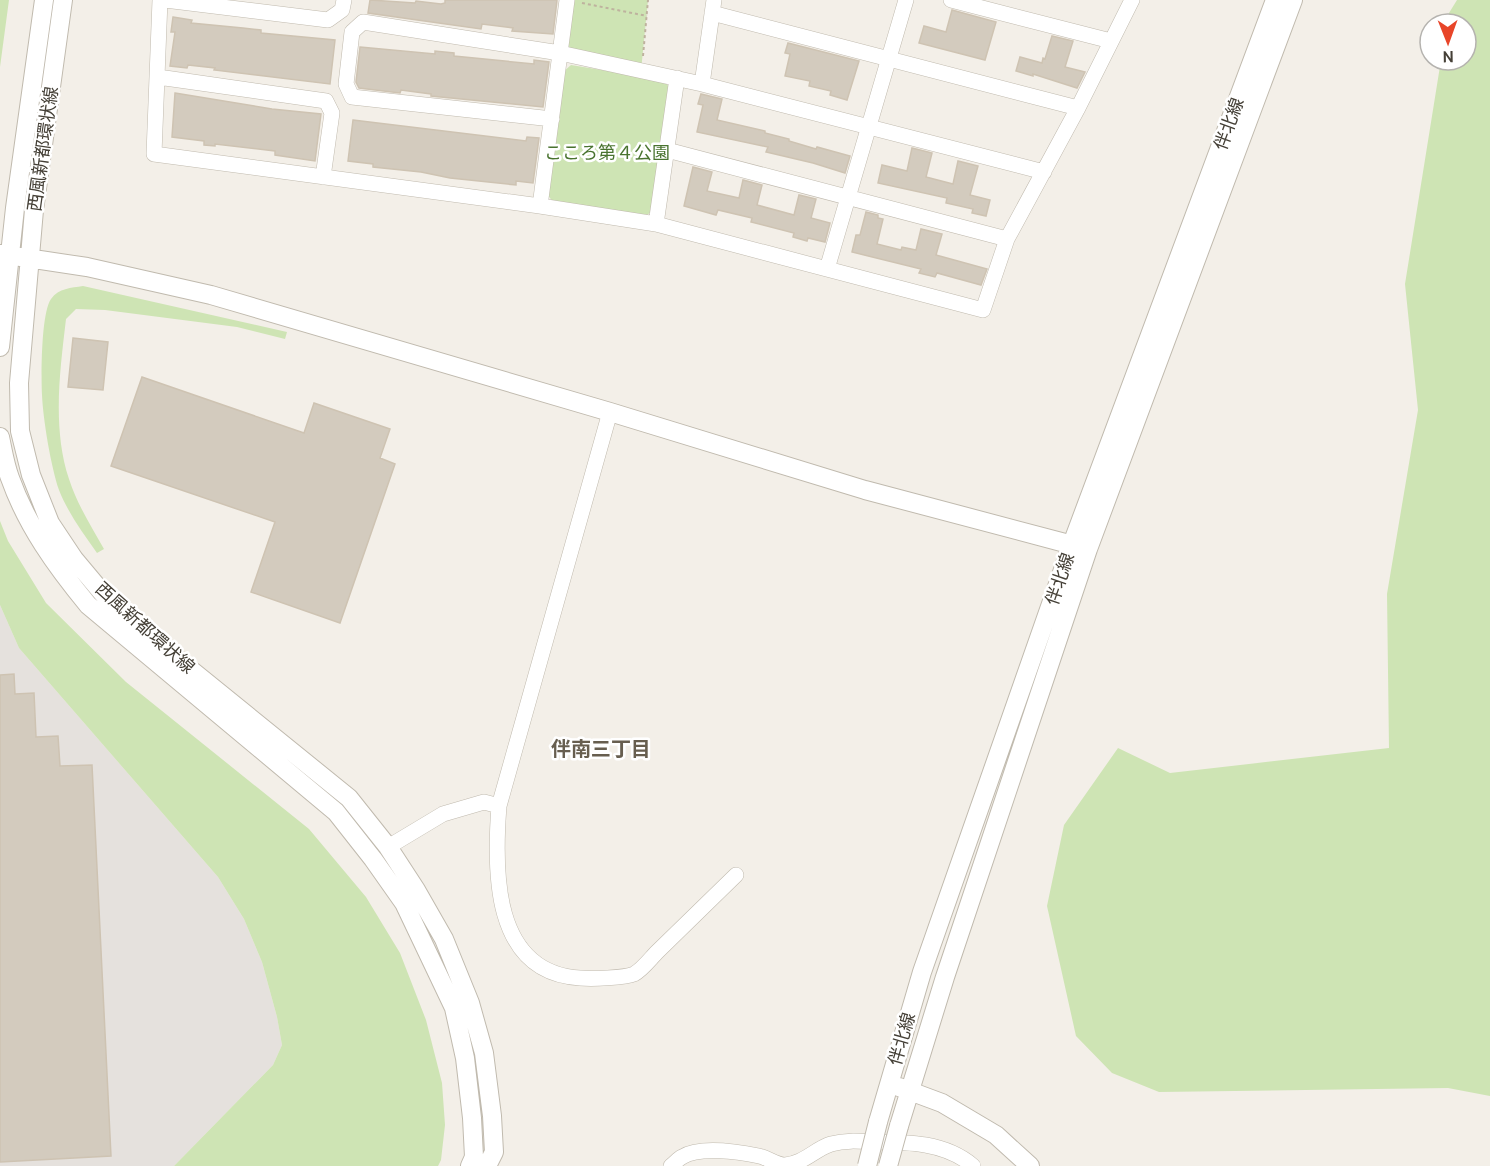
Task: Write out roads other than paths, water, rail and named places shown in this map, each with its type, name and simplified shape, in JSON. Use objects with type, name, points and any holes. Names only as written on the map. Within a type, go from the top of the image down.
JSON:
[{"type":"street","name":"西風新都環状線","points":[[0,347],[5,255],[15,208],[44,0]]},
{"type":"street","name":"西風新都環状線","points":[[63,0],[29,258],[19,383],[20,431],[31,475],[50,523],[74,559],[105,596],[154,640],[349,798],[388,847],[444,939],[471,1003],[484,1053],[492,1116],[494,1152],[487,1166]]},
{"type":"street","points":[[160,0],[154,154],[540,206],[656,224],[983,310],[1007,239],[1078,108],[1132,0]]},
{"type":"street","points":[[165,0],[328,20],[342,10],[344,0]]},
{"type":"street","points":[[540,206],[567,0]]},
{"type":"street","points":[[827,269],[906,0]]},
{"type":"street","points":[[951,0],[1111,41]]},
{"type":"street","name":"伴北線","points":[[867,1166],[922,972],[1080,547],[1275,0]]},
{"type":"street","name":"伴北線","points":[[888,1166],[909,1091],[1080,547],[1293,0]]},
{"type":"street","points":[[702,84],[713,7],[889,59],[1078,108]]},
{"type":"street","points":[[552,119],[352,97],[346,84],[352,32],[363,22],[560,53],[702,84],[1044,172]]},
{"type":"street","points":[[158,77],[326,101],[332,113],[324,177]]},
{"type":"street","points":[[656,224],[677,78]]},
{"type":"street","points":[[667,150],[1007,239]]},
{"type":"street","points":[[5,255],[87,267],[211,295],[610,412],[865,490],[1080,547]]},
{"type":"street","points":[[610,412],[499,806],[496,850],[498,892],[510,930],[526,955],[546,969],[566,977],[592,979],[635,974],[736,875]]},
{"type":"street","name":"西風新都環状線","points":[[0,437],[10,477],[29,522],[57,567],[88,605],[336,812],[404,903],[454,1008],[465,1058],[472,1118],[474,1157],[470,1166]]},
{"type":"street","points":[[388,847],[443,814],[484,802],[499,806]]},
{"type":"street","points":[[889,1083],[942,1103],[996,1135],[1030,1166]]},
{"type":"street","points":[[671,1166],[683,1156],[700,1152],[723,1151],[760,1157],[784,1165],[798,1162],[828,1145],[843,1141],[918,1143],[944,1149],[974,1166]]},
{"type":"district","name":"伴南三丁目","points":[[601,749]]},
{"type":"park label","name":"こころ第４公園","points":[[607,153]]}]
